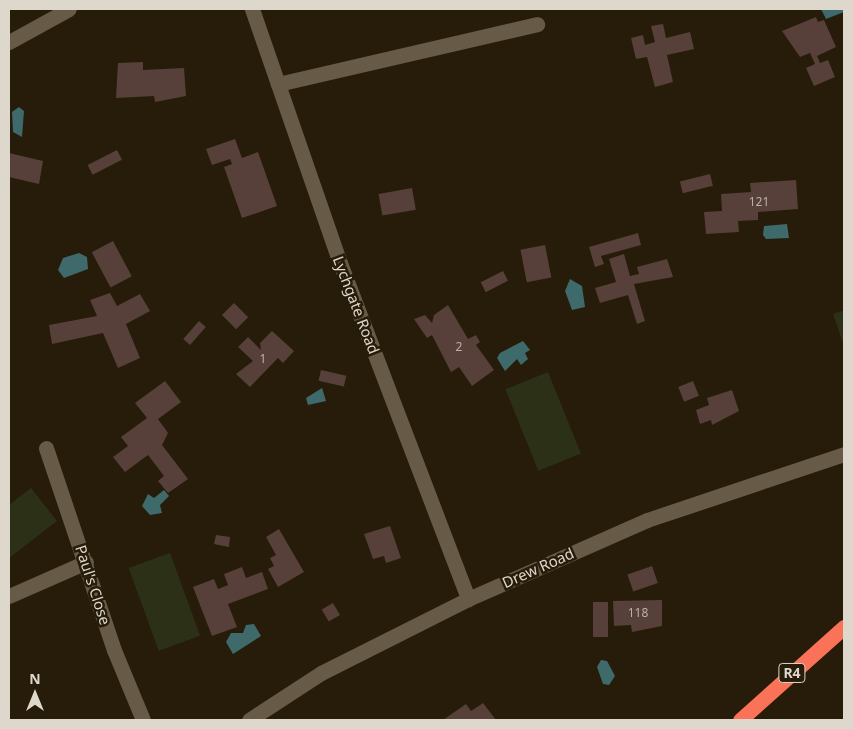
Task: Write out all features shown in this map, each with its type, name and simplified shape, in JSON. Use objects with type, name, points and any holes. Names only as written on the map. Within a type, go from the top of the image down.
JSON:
[{"type":"highway","name":"R4","points":[[740,720],[844,627]]},
{"type":"street","points":[[9,42],[69,9]]},
{"type":"street","name":"Lychgate Road","points":[[252,9],[340,263],[468,599]]},
{"type":"street","points":[[278,84],[537,24]]},
{"type":"street","name":"Paul's Close","points":[[46,448],[86,562],[114,650],[143,720]]},
{"type":"street","name":"Drew Road","points":[[249,720],[321,673],[468,599],[647,520],[844,454]]},
{"type":"street","points":[[9,596],[86,562]]},
{"type":"green space","points":[[844,310],[844,346],[833,314]]},
{"type":"green space","points":[[548,372],[581,454],[538,471],[505,389]]},
{"type":"green space","points":[[31,488],[57,521],[9,558],[9,505]]},
{"type":"green space","points":[[170,553],[200,636],[159,651],[129,568]]},
{"type":"water","points":[[821,9],[844,9],[844,12],[826,19]]},
{"type":"water","points":[[19,107],[24,111],[22,137],[13,132],[12,112]]},
{"type":"water","points":[[787,224],[789,238],[766,239],[763,235],[764,226]]},
{"type":"water","points":[[79,253],[87,257],[88,269],[64,278],[58,270],[63,258]]},
{"type":"water","points":[[570,279],[582,286],[585,307],[572,310],[565,291]]},
{"type":"water","points":[[523,341],[530,350],[525,353],[528,359],[521,365],[517,359],[505,371],[497,358],[500,353]]},
{"type":"water","points":[[322,388],[326,401],[308,405],[306,398]]},
{"type":"water","points":[[164,490],[169,496],[160,505],[162,513],[150,515],[142,506],[148,494],[154,498]]},
{"type":"water","points":[[254,624],[261,636],[233,654],[226,642],[231,633],[243,633],[246,625]]},
{"type":"water","points":[[601,660],[607,661],[615,676],[609,685],[603,684],[597,667]]},
{"type":"building","points":[[816,17],[818,22],[824,20],[836,47],[817,56],[820,63],[828,60],[835,77],[814,86],[806,68],[815,64],[810,53],[800,57],[782,31]]},
{"type":"building","points":[[663,24],[666,38],[690,32],[694,49],[667,55],[673,82],[655,87],[647,57],[636,59],[631,38],[643,35],[645,45],[655,42],[651,26]]},
{"type":"building","points":[[143,62],[143,70],[184,68],[186,96],[155,102],[154,96],[116,98],[118,63]]},
{"type":"building","points":[[235,139],[242,158],[258,152],[277,206],[242,218],[224,167],[232,164],[230,159],[212,165],[206,149]]},
{"type":"building","points":[[117,150],[122,160],[93,175],[88,165]]},
{"type":"building","points":[[9,153],[43,161],[39,184],[9,177]]},
{"type":"building","points":[[710,174],[713,186],[683,193],[680,181]]},
{"type":"building","points":[[796,180],[798,209],[758,212],[758,220],[738,221],[739,232],[706,234],[704,212],[722,211],[721,194],[751,192],[750,183]]},
{"type":"building","points":[[412,188],[416,210],[382,216],[379,194]]},
{"type":"building","points":[[638,233],[641,245],[601,256],[604,264],[595,267],[589,247]]},
{"type":"building","points":[[113,241],[132,276],[111,288],[92,252]]},
{"type":"building","points":[[545,245],[551,277],[527,282],[520,250]]},
{"type":"building","points":[[624,254],[630,276],[639,274],[637,267],[667,259],[673,277],[634,284],[645,321],[637,324],[628,295],[600,303],[595,288],[616,282],[609,259]]},
{"type":"building","points":[[503,271],[508,281],[486,292],[481,282]]},
{"type":"building","points":[[110,293],[117,306],[140,294],[150,311],[126,324],[140,358],[118,368],[103,333],[52,344],[49,325],[97,316],[90,300]]},
{"type":"building","points":[[234,303],[248,317],[236,329],[222,315]]},
{"type":"building","points":[[448,305],[468,339],[476,335],[480,342],[476,345],[494,370],[472,386],[459,367],[451,372],[432,335],[427,338],[414,319],[425,315],[432,323],[434,315]]},
{"type":"building","points":[[199,321],[206,327],[190,345],[183,339]]},
{"type":"building","points":[[272,331],[294,351],[283,363],[278,358],[250,387],[236,374],[253,361],[238,347],[248,337],[261,350],[260,343]]},
{"type":"building","points":[[321,370],[346,376],[344,387],[319,381]]},
{"type":"building","points":[[165,381],[181,402],[158,419],[168,433],[162,445],[188,479],[168,493],[158,481],[164,476],[148,455],[125,472],[113,457],[128,446],[121,437],[147,418],[135,403]]},
{"type":"building","points":[[693,381],[699,396],[684,402],[678,387]]},
{"type":"building","points":[[732,390],[739,411],[712,425],[711,420],[700,424],[696,410],[709,405],[707,398]]},
{"type":"building","points":[[390,526],[401,558],[386,563],[384,556],[373,559],[364,534]]},
{"type":"building","points":[[279,529],[304,572],[278,587],[268,569],[274,566],[270,558],[276,555],[266,537]]},
{"type":"building","points":[[216,535],[230,537],[229,547],[214,544]]},
{"type":"building","points":[[652,566],[658,583],[633,591],[627,574]]},
{"type":"building","points":[[242,567],[246,578],[262,572],[268,589],[228,604],[237,627],[212,636],[193,587],[214,579],[218,589],[228,585],[224,574]]},
{"type":"building","points":[[662,600],[662,626],[632,632],[631,625],[614,626],[613,601]]},
{"type":"building","points":[[593,602],[608,602],[608,637],[593,637]]},
{"type":"building","points":[[333,603],[340,615],[329,622],[322,610]]},
{"type":"building","points":[[483,703],[496,720],[443,720],[466,704],[471,711]]}]
